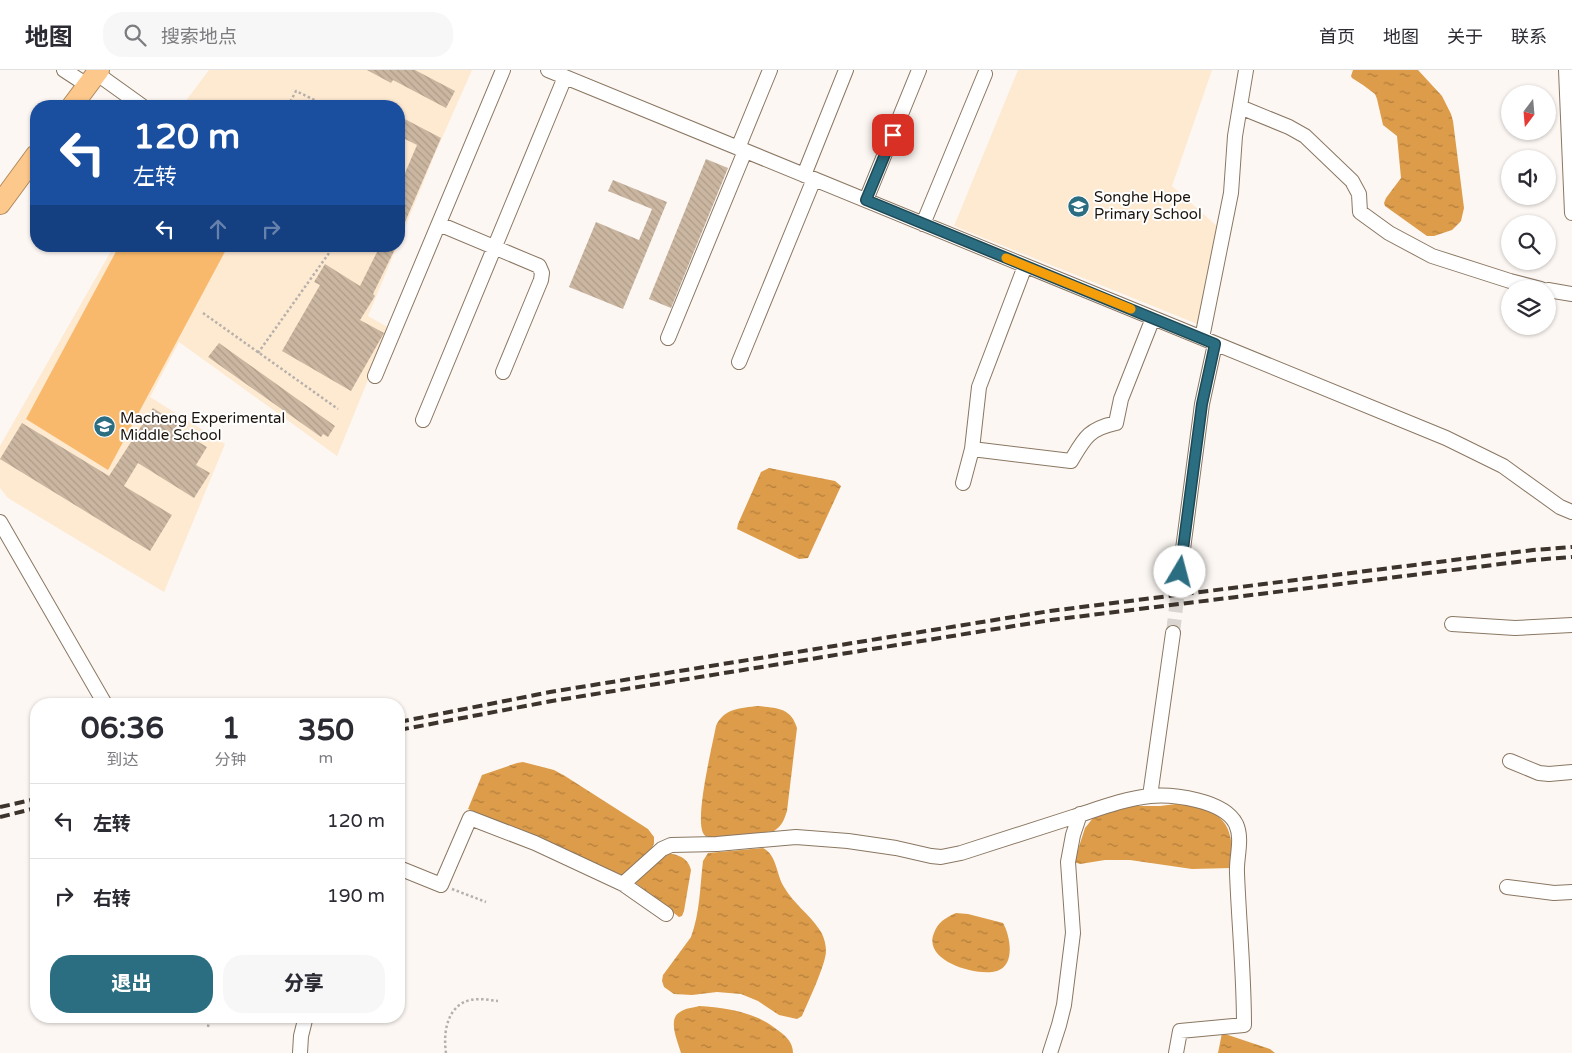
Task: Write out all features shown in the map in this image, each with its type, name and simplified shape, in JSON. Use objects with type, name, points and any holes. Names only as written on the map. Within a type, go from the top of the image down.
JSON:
[{"type":"highway","points":[[76,100],[94,76]]},
{"type":"highway","points":[[0,204],[30,163]]},
{"type":"street","points":[[64,70],[94,76],[132,100]]},
{"type":"street","points":[[375,376],[503,70]]},
{"type":"street","points":[[548,70],[1446,438],[1503,466],[1560,507],[1572,512]]},
{"type":"street","points":[[668,338],[742,150],[770,70]]},
{"type":"street","points":[[739,362],[809,177],[846,70]]},
{"type":"street","points":[[866,200],[919,70]]},
{"type":"street","points":[[1180,572],[1202,404],[1208,341],[1231,193],[1235,136],[1246,70]]},
{"type":"street","points":[[1566,70],[1572,213]]},
{"type":"street","points":[[923,224],[985,74]]},
{"type":"street","points":[[423,420],[565,77]]},
{"type":"street","points":[[1240,107],[1289,127],[1305,136],[1352,181],[1359,194],[1360,212],[1389,233],[1432,256],[1507,280]]},
{"type":"street","points":[[439,224],[539,266],[542,273],[541,280],[503,372]]},
{"type":"street","points":[[963,483],[972,449],[979,387],[1025,266]]},
{"type":"street","points":[[1556,291],[1572,294]]},
{"type":"street","points":[[972,449],[1071,461],[1081,443],[1091,431],[1116,422],[1121,400],[1153,318]]},
{"type":"street","points":[[0,522],[102,698]]},
{"type":"street","points":[[1452,624],[1515,628],[1572,625]]},
{"type":"street","points":[[1150,796],[1173,633]]},
{"type":"street","points":[[1510,761],[1539,773],[1572,772]]},
{"type":"street","points":[[623,884],[662,849],[672,846],[796,837],[848,841],[941,857],[961,853],[1112,804],[1150,796],[1186,797],[1201,801],[1215,806],[1235,822],[1238,837],[1236,871],[1244,984],[1244,1025],[1180,1031],[1176,1053]]},
{"type":"street","points":[[1050,1053],[1064,1005],[1072,933],[1068,862],[1073,835],[1080,814]]},
{"type":"street","points":[[405,870],[441,885],[470,818],[535,843],[623,884],[666,914]]},
{"type":"street","points":[[1508,888],[1554,893],[1572,892]]},
{"type":"street","points":[[300,1053],[304,1023]]},
{"type":"path","points":[[291,100],[296,90],[315,100]]},
{"type":"path","points":[[258,353],[330,252]]},
{"type":"path","points":[[203,313],[338,409]]},
{"type":"path","points":[[441,885],[486,902]]},
{"type":"path","points":[[446,1053],[445,1036],[448,1019],[454,1010],[471,1000],[498,1001]]},
{"type":"path","points":[[208,1027],[209,1023]]},
{"type":"shaded area","points":[[209,70],[472,70],[405,227],[405,100],[186,100]]},
{"type":"shaded area","name":"Songhe Hope Primary School","points":[[1018,70],[1212,70],[1172,186],[1219,228],[1200,325],[954,226]]},
{"type":"shaded area","name":"Macheng Experimental Middle School","points":[[111,252],[395,252],[368,316],[389,328],[337,456],[179,342],[150,397],[225,444],[164,592],[8,498],[0,488],[0,446]]},
{"type":"shaded area","points":[[116,252],[225,252],[108,470],[26,419]]},
{"type":"water","points":[[1353,70],[1418,70],[1442,96],[1453,121],[1464,208],[1461,221],[1452,230],[1434,236],[1427,236],[1385,206],[1386,198],[1401,178],[1397,136],[1383,125],[1375,94],[1352,78]]},
{"type":"water","points":[[769,468],[835,481],[841,486],[808,558],[799,559],[737,529],[761,472]]},
{"type":"water","points":[[758,706],[777,708],[787,712],[797,728],[785,817],[781,825],[774,831],[713,838],[707,837],[703,833],[701,825],[701,812],[716,726],[719,720],[728,712],[739,708]]},
{"type":"water","points":[[523,762],[554,770],[648,829],[654,837],[652,849],[626,874],[619,874],[468,809],[482,775]]},
{"type":"water","points":[[1184,803],[1206,809],[1224,822],[1228,828],[1231,840],[1231,868],[1192,869],[1130,860],[1105,860],[1080,864],[1074,862],[1085,828],[1093,818],[1129,806],[1160,806]]},
{"type":"water","points":[[763,848],[771,855],[781,882],[788,893],[819,929],[825,945],[825,957],[820,974],[802,1016],[797,1019],[779,1015],[758,1001],[741,994],[717,992],[692,995],[674,994],[664,987],[662,981],[663,975],[691,937],[698,909],[703,861],[708,853]]},
{"type":"water","points":[[665,853],[674,854],[685,859],[691,870],[684,911],[682,916],[679,917],[633,881]]},
{"type":"water","points":[[956,913],[968,914],[1003,923],[1008,935],[1010,949],[1007,963],[1003,968],[997,971],[977,972],[954,965],[943,959],[936,952],[932,943],[936,929],[942,921]]},
{"type":"water","points":[[699,1006],[741,1012],[761,1019],[787,1038],[791,1043],[793,1053],[681,1053],[674,1031],[674,1020],[676,1015],[682,1011]]},
{"type":"water","points":[[1222,1033],[1270,1049],[1275,1053],[1218,1053]]},
{"type":"building","points":[[367,70],[415,70],[455,91],[446,108],[393,80],[391,83]]},
{"type":"building","points":[[405,119],[441,138],[405,222],[405,173],[417,145],[405,139]]},
{"type":"building","points":[[706,159],[728,168],[671,308],[649,299]]},
{"type":"building","points":[[613,180],[667,202],[623,309],[569,287],[596,222],[639,240],[652,209],[608,191]]},
{"type":"building","points":[[377,252],[394,252],[373,294],[375,296],[360,320],[384,333],[351,391],[282,351],[320,285],[314,282],[325,264],[360,286]]},
{"type":"building","points":[[219,343],[335,426],[328,437],[323,434],[321,437],[208,357]]},
{"type":"building","points":[[153,408],[178,424],[175,428],[207,447],[196,465],[210,473],[194,498],[138,463],[124,486],[172,515],[150,551],[0,459],[22,423],[109,476]]},
{"type":"tunnel","points":[[1173,633],[1180,572]]},
{"type":"railway","points":[[405,721],[550,692],[1050,611],[1533,550],[1572,547]]},
{"type":"railway","points":[[405,729],[552,701],[1051,620],[1533,560],[1572,557]]},
{"type":"railway","points":[[0,807],[30,800]]},
{"type":"railway","points":[[0,817],[30,810]]},
{"type":"slow traffic","points":[[1006,258],[1131,309]]},
{"type":"place","name":"Songhe Hope Primary School","points":[[1078,206]]},
{"type":"place","name":"Macheng Experimental Middle School","points":[[104,427]]},
{"type":"route","points":[[893,135],[866,200],[1215,344],[1202,404],[1180,572]]}]
